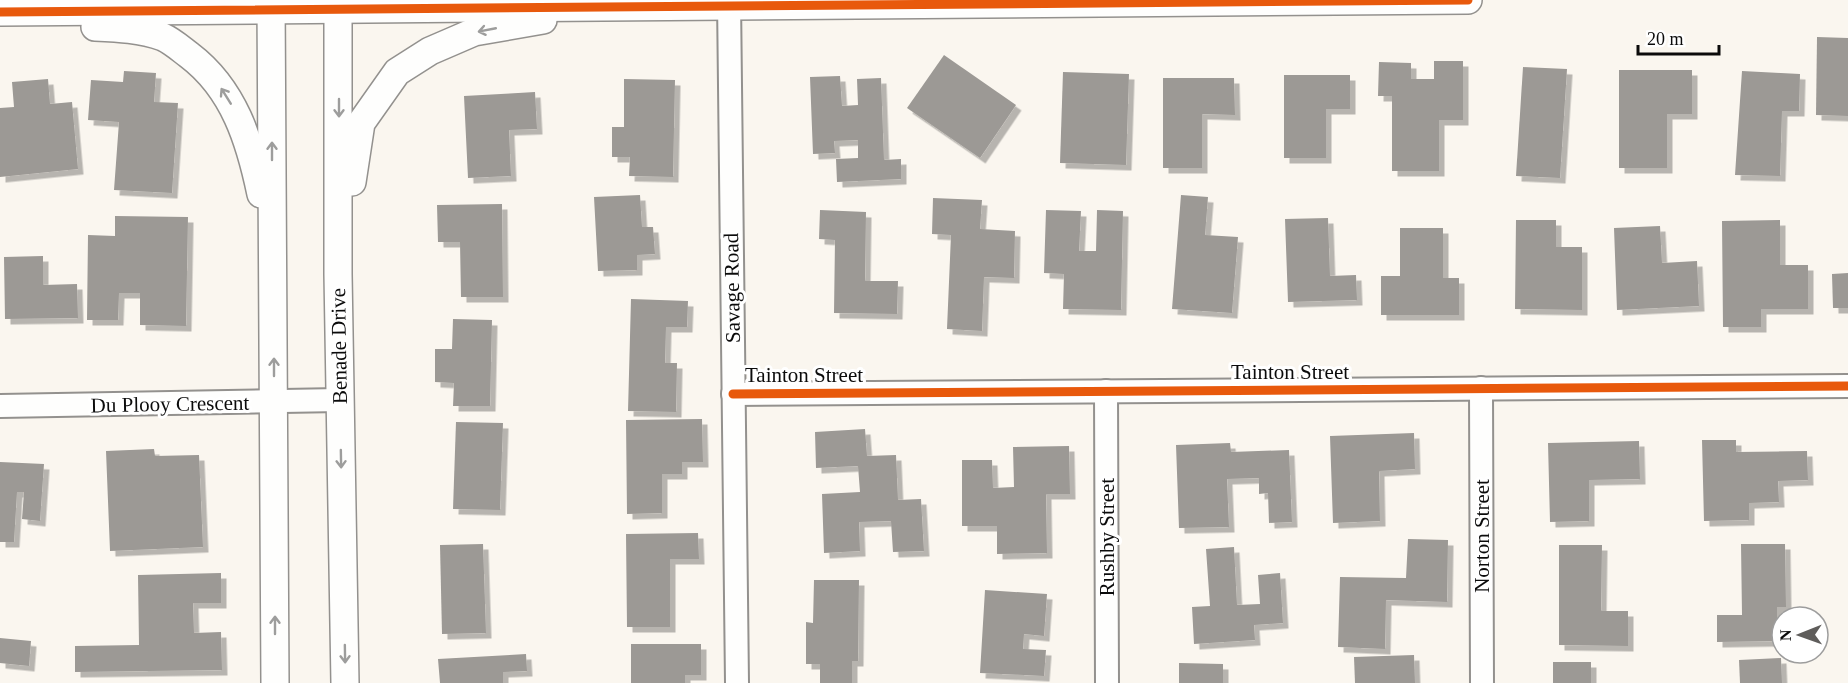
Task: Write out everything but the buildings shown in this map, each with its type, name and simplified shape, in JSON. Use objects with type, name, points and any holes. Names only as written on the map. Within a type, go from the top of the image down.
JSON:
[{"type":"street","points":[[137,0],[202,10]]},
{"type":"street","points":[[0,13],[202,10],[271,5],[338,4],[627,7],[729,2],[1468,0]]},
{"type":"street","name":"Savage Road","points":[[729,2],[737,683]]},
{"type":"street","name":"Benade Drive","points":[[338,4],[338,274],[345,683]]},
{"type":"street","points":[[271,5],[275,683]]},
{"type":"street","points":[[338,274],[361,123],[397,72],[430,51],[474,33],[627,7]]},
{"type":"street","points":[[0,13],[81,27],[141,30],[165,38],[202,64],[227,94],[252,152],[273,251]]},
{"type":"street","name":"Tainton Street","points":[[733,394],[1848,386]]},
{"type":"street","name":"Norton Street","points":[[1481,388],[1482,683]]},
{"type":"street","name":"Rushby Street","points":[[1106,391],[1107,683]]},
{"type":"street","name":"Du Plooy Crescent","points":[[0,406],[274,403],[340,400]]},
{"type":"cycle path","points":[[0,12],[1468,0]]},
{"type":"cycle path","points":[[733,394],[1848,386]]}]
